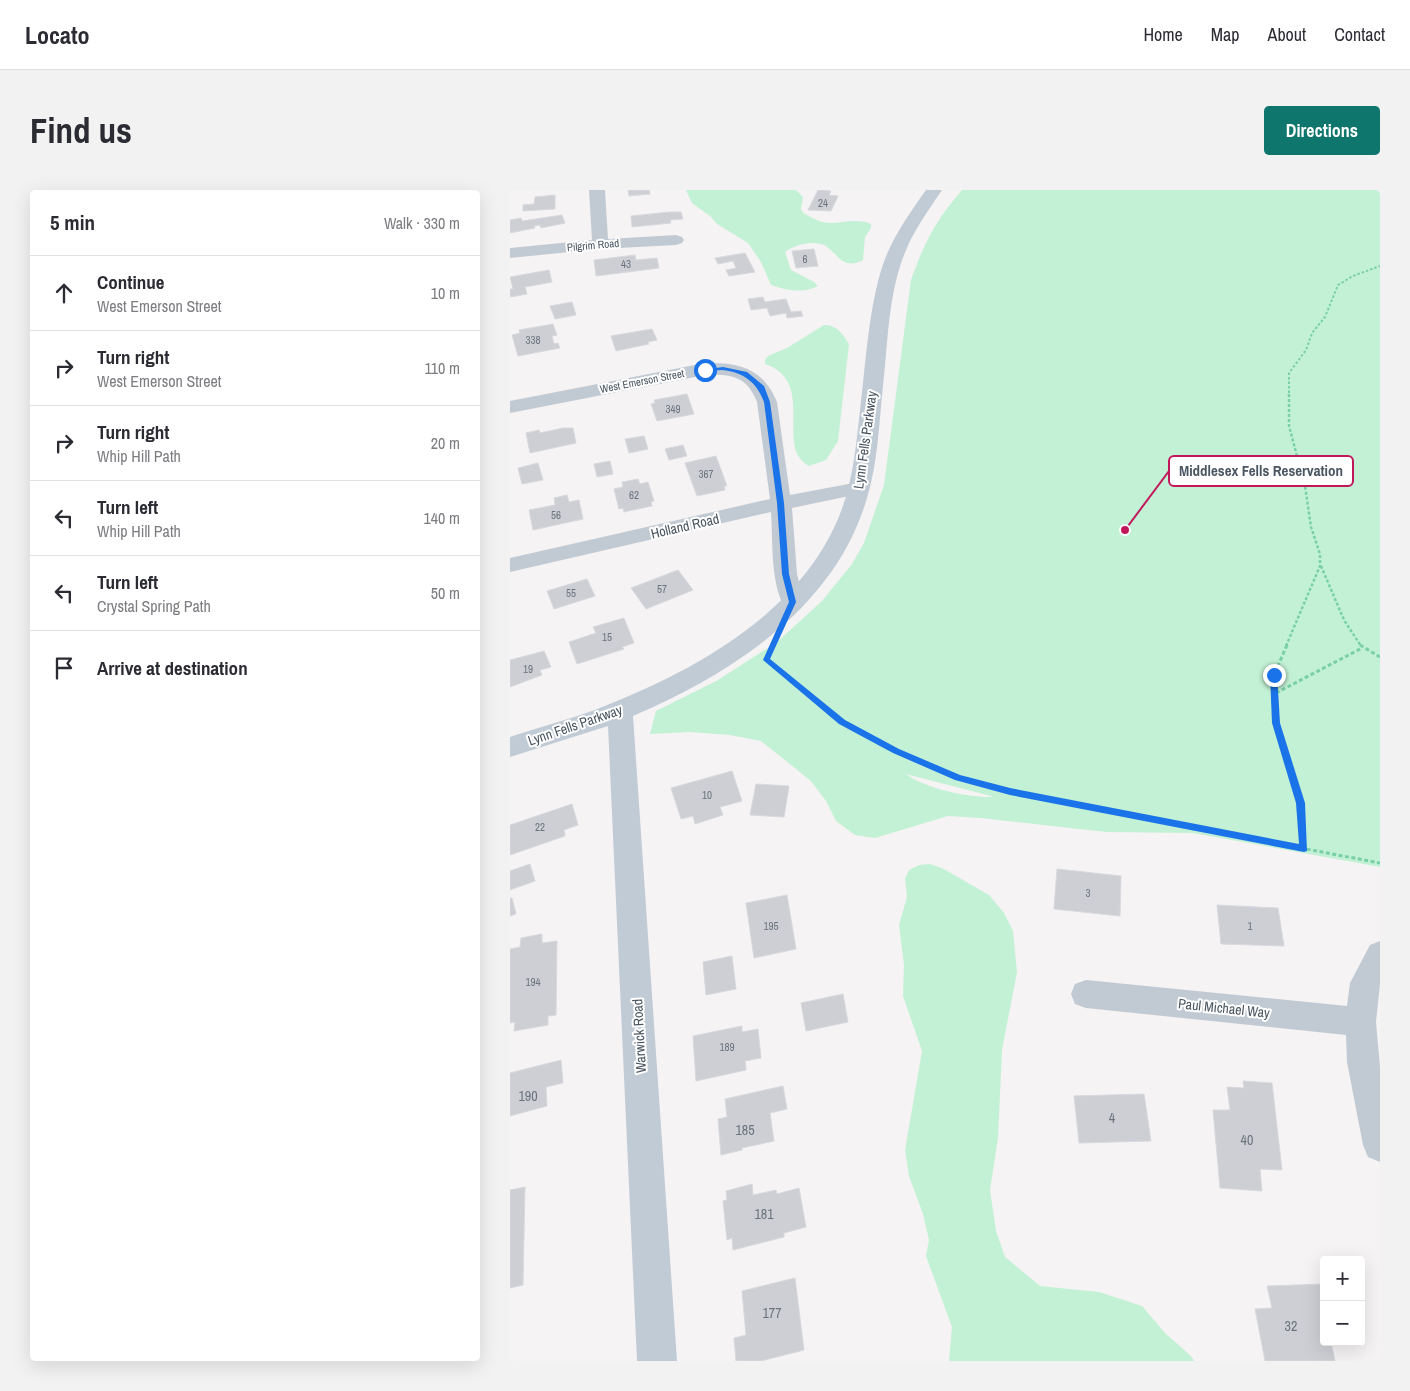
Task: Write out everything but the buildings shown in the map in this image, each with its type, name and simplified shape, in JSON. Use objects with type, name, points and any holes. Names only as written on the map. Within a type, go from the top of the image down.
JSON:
[{"type":"main road","name":"Lynn Fells Parkway","points":[[510,747],[620,710],[660,692],[717,661],[765,627],[793,602],[824,563],[839,542],[851,514],[859,488],[866,455],[867,429],[885,289],[909,226],[934,190]]},
{"type":"main road","name":"Warwick Road","points":[[620,710],[657,1361]]},
{"type":"street","points":[[597,190],[600,244]]},
{"type":"street","name":"Pilgrim Road","points":[[510,253],[600,244],[676,240]]},
{"type":"street","name":"West Emerson Street","points":[[510,407],[691,371],[723,369],[739,372],[752,378],[764,392],[767,402],[780,503],[786,574],[793,602]]},
{"type":"street","name":"Holland Road","points":[[510,565],[780,503],[859,488]]},
{"type":"street","points":[[1380,954],[1365,983],[1361,1022],[1363,1062],[1380,1145]]},
{"type":"street","name":"Paul Michael Way","points":[[1086,994],[1361,1022]]},
{"type":"path","points":[[1304,848],[1300,803],[1276,723],[1274,675],[1320,566],[1320,554],[1310,527],[1305,486],[1288,426],[1289,373],[1306,350],[1312,333],[1325,317],[1338,285],[1353,276],[1380,266]]},
{"type":"path","points":[[1320,566],[1344,620],[1362,648],[1380,657]]},
{"type":"path","points":[[1275,693],[1362,648]]},
{"type":"path","points":[[770,652],[766,660],[842,722],[896,751],[958,777],[1010,792],[1380,863]]},
{"type":"green space","points":[[686,190],[796,190],[803,197],[801,209],[803,213],[816,220],[826,223],[856,221],[871,224],[871,228],[865,237],[863,260],[856,263],[846,263],[821,244],[799,245],[785,252],[791,270],[818,286],[801,291],[788,290],[771,285],[761,262],[748,243],[717,224],[711,217],[692,203]]},
{"type":"green space","points":[[962,190],[1380,190],[1380,867],[1193,833],[1106,832],[981,818],[948,816],[875,838],[855,835],[836,821],[826,801],[811,781],[761,741],[730,735],[690,732],[650,734],[656,711],[718,680],[777,642],[822,601],[852,564],[864,543],[884,485],[911,280],[932,232]],"holes":[[[906,774],[991,796],[971,796],[935,788]]]},
{"type":"green space","points":[[824,325],[836,328],[842,333],[849,344],[838,441],[826,460],[809,466],[799,457],[794,445],[793,399],[789,385],[781,373],[765,364],[765,360],[768,356],[787,348]]},
{"type":"green space","points":[[930,864],[942,868],[989,895],[1004,913],[1013,931],[1017,972],[1002,1050],[998,1138],[990,1190],[996,1231],[1005,1257],[1040,1286],[1099,1292],[1142,1306],[1165,1333],[1191,1356],[1194,1361],[949,1361],[952,1327],[926,1256],[929,1240],[923,1214],[909,1176],[905,1150],[922,1051],[903,996],[904,965],[899,925],[907,897],[905,879],[909,870],[919,865]]},
{"type":"place","name":"Middlesex Fells Reservation","points":[[1125,530]]},
{"type":"route","points":[[705,370],[723,369],[745,374],[762,387],[767,402],[780,503],[786,574],[793,602],[766,660],[842,722],[896,751],[958,777],[1010,792],[1304,848],[1300,803],[1276,723],[1274,675]]}]
